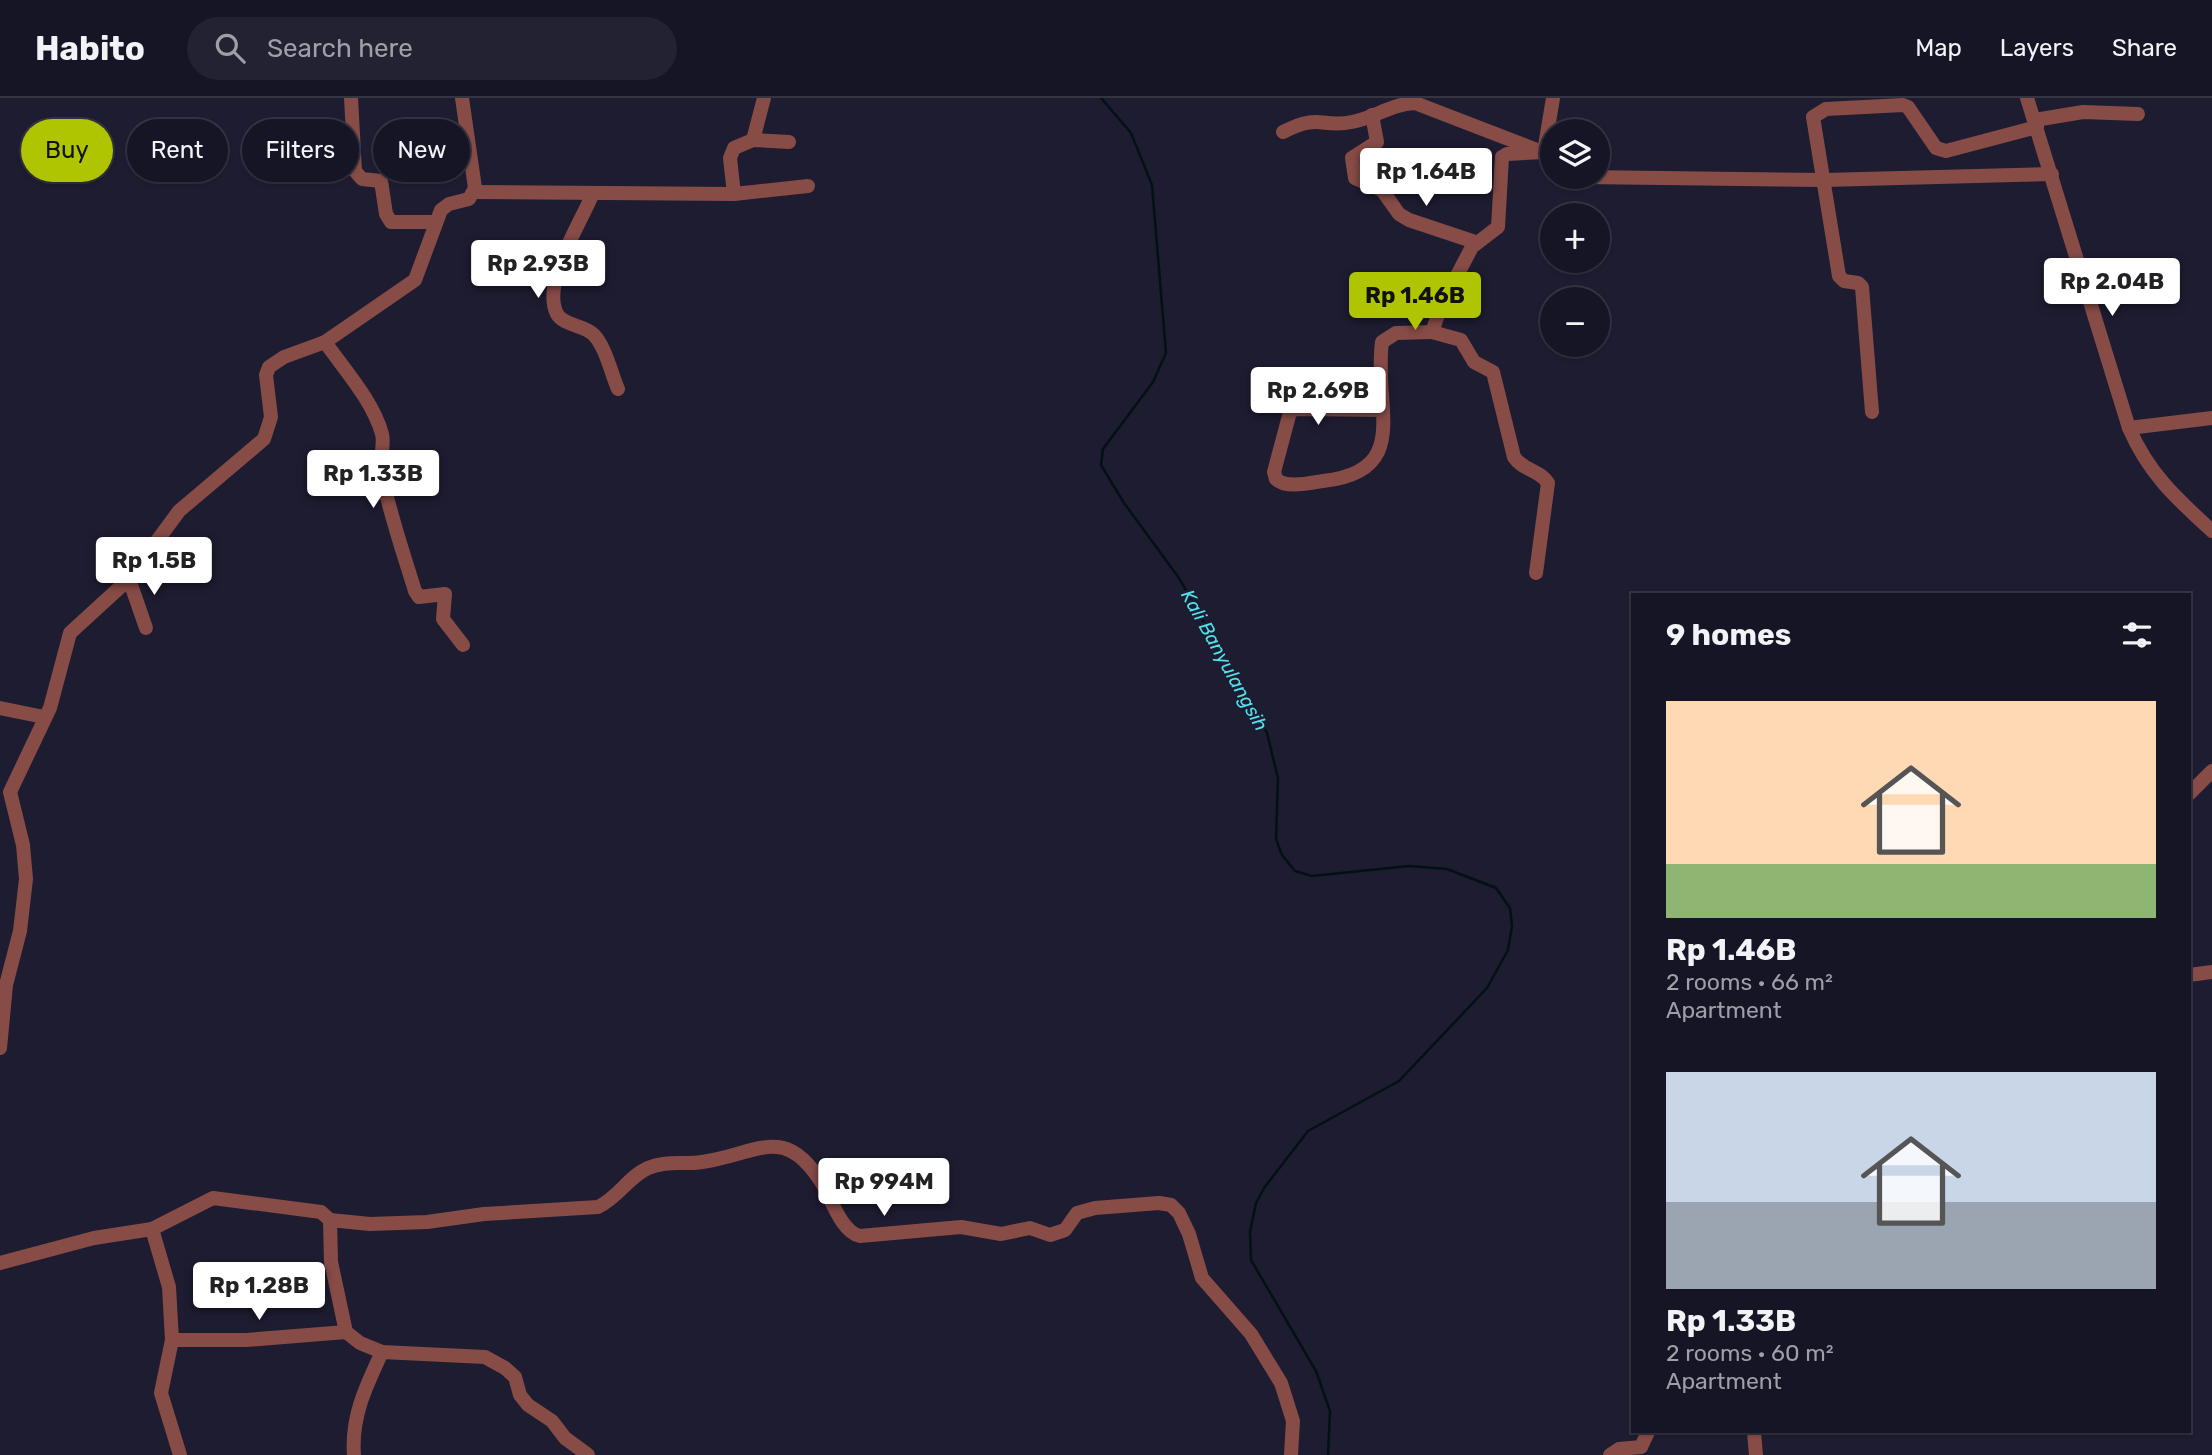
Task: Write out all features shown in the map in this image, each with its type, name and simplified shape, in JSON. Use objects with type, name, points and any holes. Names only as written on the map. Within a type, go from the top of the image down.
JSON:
[{"type":"street","points":[[351,98],[355,171],[362,179],[382,181],[389,220],[436,222]]},
{"type":"street","points":[[0,1046],[6,985],[20,931],[26,879],[23,845],[5,798],[50,708],[70,633],[129,579],[179,510],[251,453],[264,439],[271,417],[266,375],[269,367],[284,357],[325,342],[415,281],[441,210],[449,204],[469,199],[474,192],[462,98]]},
{"type":"street","points":[[753,140],[764,98]]},
{"type":"street","points":[[1550,119],[1553,98]]},
{"type":"street","points":[[2027,98],[2129,428],[2140,453],[2160,482],[2212,531]]},
{"type":"street","points":[[1283,132],[1313,120],[1353,122],[1400,104],[1415,103],[1540,152]]},
{"type":"street","points":[[1872,412],[1862,287],[1858,283],[1844,281],[1839,276],[1813,117],[1826,109],[1908,107],[1936,148],[1946,150],[2036,123],[2083,113],[2138,114]]},
{"type":"street","points":[[1372,115],[1377,142],[1352,158],[1355,178],[1382,190],[1399,214],[1409,220],[1475,242]]},
{"type":"street","points":[[734,194],[732,150],[753,140],[789,142]]},
{"type":"street","points":[[1432,332],[1441,306],[1475,242],[1498,226],[1502,157],[1540,154]]},
{"type":"street","points":[[1610,177],[1824,180],[2052,174]]},
{"type":"street","points":[[474,192],[734,194],[808,186]]},
{"type":"street","points":[[593,193],[578,228],[561,255],[556,284],[556,312],[561,318],[594,335],[618,389]]},
{"type":"street","points":[[1382,410],[1296,409],[1290,412],[1274,472],[1276,479],[1280,483],[1302,484],[1347,478],[1364,471],[1376,460],[1382,441],[1382,410],[1379,361],[1382,342],[1396,333],[1432,332],[1461,340],[1474,362],[1493,372],[1517,463],[1544,476],[1548,482],[1536,573]]},
{"type":"street","points":[[325,342],[362,394],[381,429],[383,438],[379,459],[384,486],[415,592],[419,597],[445,594],[443,619],[463,645]]},
{"type":"street","points":[[2129,428],[2212,418]]},
{"type":"street","points":[[129,579],[146,628]]},
{"type":"street","points":[[0,708],[44,717]]},
{"type":"street","points":[[2191,792],[2212,771]]},
{"type":"street","points":[[2191,975],[2212,972]]},
{"type":"street","points":[[0,1263],[94,1238],[152,1228],[213,1198],[308,1208],[330,1220],[370,1224],[427,1222],[484,1213],[598,1207],[612,1201],[631,1178],[650,1167],[677,1162],[698,1163],[762,1147],[782,1147],[806,1159],[847,1228],[860,1236],[961,1227],[1001,1234],[1030,1228],[1050,1235],[1065,1230],[1077,1213],[1095,1208],[1159,1203],[1171,1205],[1179,1213],[1189,1234],[1202,1278],[1251,1334],[1280,1383],[1293,1421],[1291,1455]]},
{"type":"street","points":[[330,1220],[331,1262],[346,1332],[360,1343],[382,1352],[485,1357],[515,1377],[520,1395],[528,1405],[552,1421],[565,1438],[588,1455]]},
{"type":"street","points":[[152,1228],[169,1287],[172,1340],[161,1394],[180,1455]]},
{"type":"street","points":[[172,1340],[246,1340],[346,1332]]},
{"type":"street","points":[[354,1455],[352,1430],[363,1391],[382,1352]]},
{"type":"street","points":[[1610,1455],[1619,1449],[1638,1448],[1647,1433]]},
{"type":"street","points":[[1754,1433],[1756,1455]]},
{"type":"waterway","name":"Kali Banyulangsih","points":[[1101,98],[1131,133],[1152,185],[1166,353],[1153,382],[1103,449],[1101,465],[1124,503],[1179,578],[1267,733],[1278,778],[1276,839],[1282,855],[1295,871],[1312,876],[1409,866],[1447,869],[1496,888],[1510,908],[1512,926],[1508,950],[1487,988],[1399,1081],[1308,1131],[1264,1188],[1256,1203],[1250,1232],[1251,1260],[1316,1371],[1330,1411],[1328,1455]]}]
